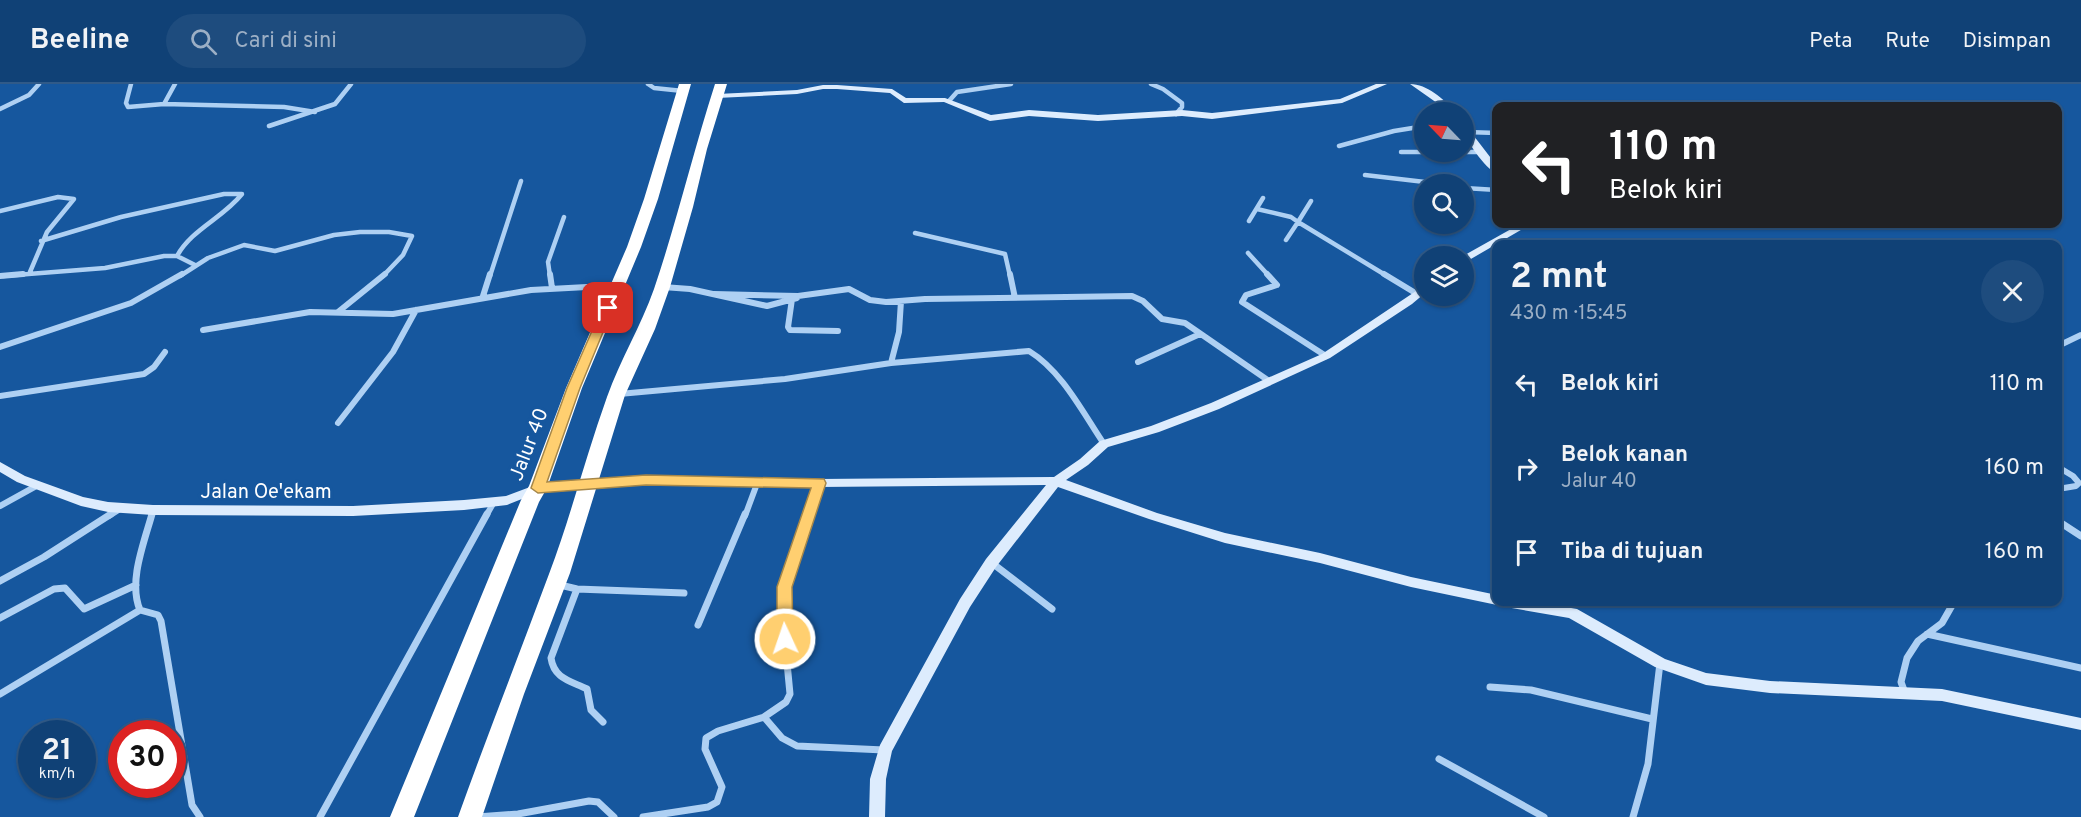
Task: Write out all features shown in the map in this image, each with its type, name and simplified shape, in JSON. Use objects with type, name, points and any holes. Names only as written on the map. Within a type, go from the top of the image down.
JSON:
[{"type":"highway","name":"Jalur 40","points":[[402,817],[530,500],[538,488],[574,388],[616,290],[651,199],[684,88]]},
{"type":"highway","points":[[470,817],[513,694],[556,584],[590,484],[616,394],[647,329],[662,287],[686,207],[700,149],[719,90]]},
{"type":"street","points":[[0,109],[30,95],[39,84]]},
{"type":"street","points":[[131,84],[126,103],[128,107],[164,104],[285,106],[315,112]]},
{"type":"street","points":[[164,104],[175,84]]},
{"type":"street","points":[[269,126],[335,104],[351,84]]},
{"type":"street","points":[[648,84],[654,88],[684,88]]},
{"type":"street","points":[[949,101],[957,92],[1011,84]]},
{"type":"street","points":[[1151,84],[1163,89],[1182,103],[1182,107],[1176,114]]},
{"type":"street","points":[[719,90],[797,92],[830,87],[892,92],[904,101],[949,101],[990,118],[1019,113],[1098,118],[1176,114],[1221,115],[1336,102],[1383,84]]},
{"type":"street","points":[[1413,84],[1441,102]]},
{"type":"street","points":[[1340,146],[1414,128]]},
{"type":"street","points":[[1474,131],[1492,133]]},
{"type":"street","points":[[1474,143],[1492,165]]},
{"type":"street","points":[[1401,152],[1480,152]]},
{"type":"street","points":[[1365,175],[1414,181]]},
{"type":"street","points":[[483,296],[521,181]]},
{"type":"street","points":[[1474,189],[1492,190]]},
{"type":"street","points":[[41,241],[106,224],[122,217],[224,195],[242,194],[225,214],[187,241],[180,248],[177,256]]},
{"type":"street","points":[[0,211],[58,197],[75,199],[41,241],[30,272]]},
{"type":"street","points":[[1249,221],[1263,198]]},
{"type":"street","points":[[1286,240],[1311,201]]},
{"type":"street","points":[[1257,209],[1291,217],[1414,287]]},
{"type":"street","points":[[552,288],[548,262],[564,217]]},
{"type":"street","points":[[1498,240],[1519,228]]},
{"type":"street","points":[[0,348],[131,303],[160,288],[195,265],[244,245],[275,251],[334,235],[360,232],[389,232],[412,236],[408,247],[393,265],[366,291],[338,312]]},
{"type":"street","points":[[915,233],[1005,254],[1015,298]]},
{"type":"street","points":[[1474,254],[1492,244]]},
{"type":"street","points":[[1248,253],[1277,285],[1274,288],[1246,295],[1242,302],[1326,356]]},
{"type":"street","points":[[0,276],[105,268],[164,256],[177,256],[195,265]]},
{"type":"street","points":[[203,330],[294,314],[338,312],[382,315],[483,296],[552,288],[584,286],[616,290]]},
{"type":"street","points":[[662,287],[714,294],[767,306],[821,292]]},
{"type":"street","points":[[714,294],[798,296],[849,289],[875,301],[1132,296],[1143,301],[1159,318],[1183,322],[1269,381]]},
{"type":"street","points":[[877,817],[878,779],[885,750],[965,603],[991,563],[1056,481],[1084,462],[1104,444],[1155,429],[1326,356],[1414,296]]},
{"type":"street","points":[[792,299],[788,327],[790,330],[838,331]]},
{"type":"street","points":[[891,363],[899,332],[901,301]]},
{"type":"street","points":[[338,423],[393,352],[416,310]]},
{"type":"street","points":[[1138,362],[1200,334]]},
{"type":"street","points":[[2062,343],[2081,335]]},
{"type":"street","points":[[0,396],[144,374],[154,367],[165,352]]},
{"type":"street","points":[[616,394],[785,379],[891,363],[1032,352],[1058,379],[1104,444]]},
{"type":"street","name":"Jalan Oe'ekam","points":[[0,466],[12,475],[81,501],[121,508],[153,510],[353,511],[494,502],[520,496],[538,488]]},
{"type":"street","points":[[2062,470],[2079,481],[2079,488],[2062,489]]},
{"type":"street","points":[[538,488],[646,480],[819,483],[1056,481],[1154,516],[1233,540],[1492,599]]},
{"type":"street","points":[[698,625],[742,526],[758,481]]},
{"type":"street","points":[[643,817],[708,807],[717,803],[722,794],[722,787],[705,749],[706,738],[718,731],[764,717],[786,702],[790,694],[783,621],[784,587],[819,483]]},
{"type":"street","points":[[0,506],[38,485]]},
{"type":"street","points":[[320,817],[494,502]]},
{"type":"street","points":[[0,581],[44,557],[121,508]]},
{"type":"street","points":[[153,510],[136,585],[136,603],[140,610],[158,615],[161,621],[192,805],[200,817]]},
{"type":"street","points":[[2062,524],[2081,536]]},
{"type":"street","points":[[991,563],[1052,609]]},
{"type":"street","points":[[556,584],[577,589],[684,593]]},
{"type":"street","points":[[0,618],[59,588],[65,588],[84,609],[136,585]]},
{"type":"street","points":[[577,589],[551,658],[551,666],[558,676],[587,689],[591,710],[603,722]]},
{"type":"street","points":[[1530,606],[1572,613],[1660,663],[1706,679],[1727,683],[1960,698],[2081,724]]},
{"type":"street","points":[[1905,694],[1901,682],[1906,658],[1918,641],[1942,623],[1952,606]]},
{"type":"street","points":[[0,694],[140,610]]},
{"type":"street","points":[[1927,634],[2081,668]]},
{"type":"street","points":[[1634,817],[1648,764],[1660,663]]},
{"type":"street","points":[[1490,687],[1531,690],[1652,719]]},
{"type":"street","points":[[764,717],[782,738],[797,746],[885,750]]},
{"type":"street","points":[[1439,759],[1544,817]]},
{"type":"street","points":[[477,817],[518,814],[593,801],[598,802],[614,817]]},
{"type":"route","points":[[608,308],[574,388],[538,488],[646,480],[819,483],[784,587],[785,639]]}]
